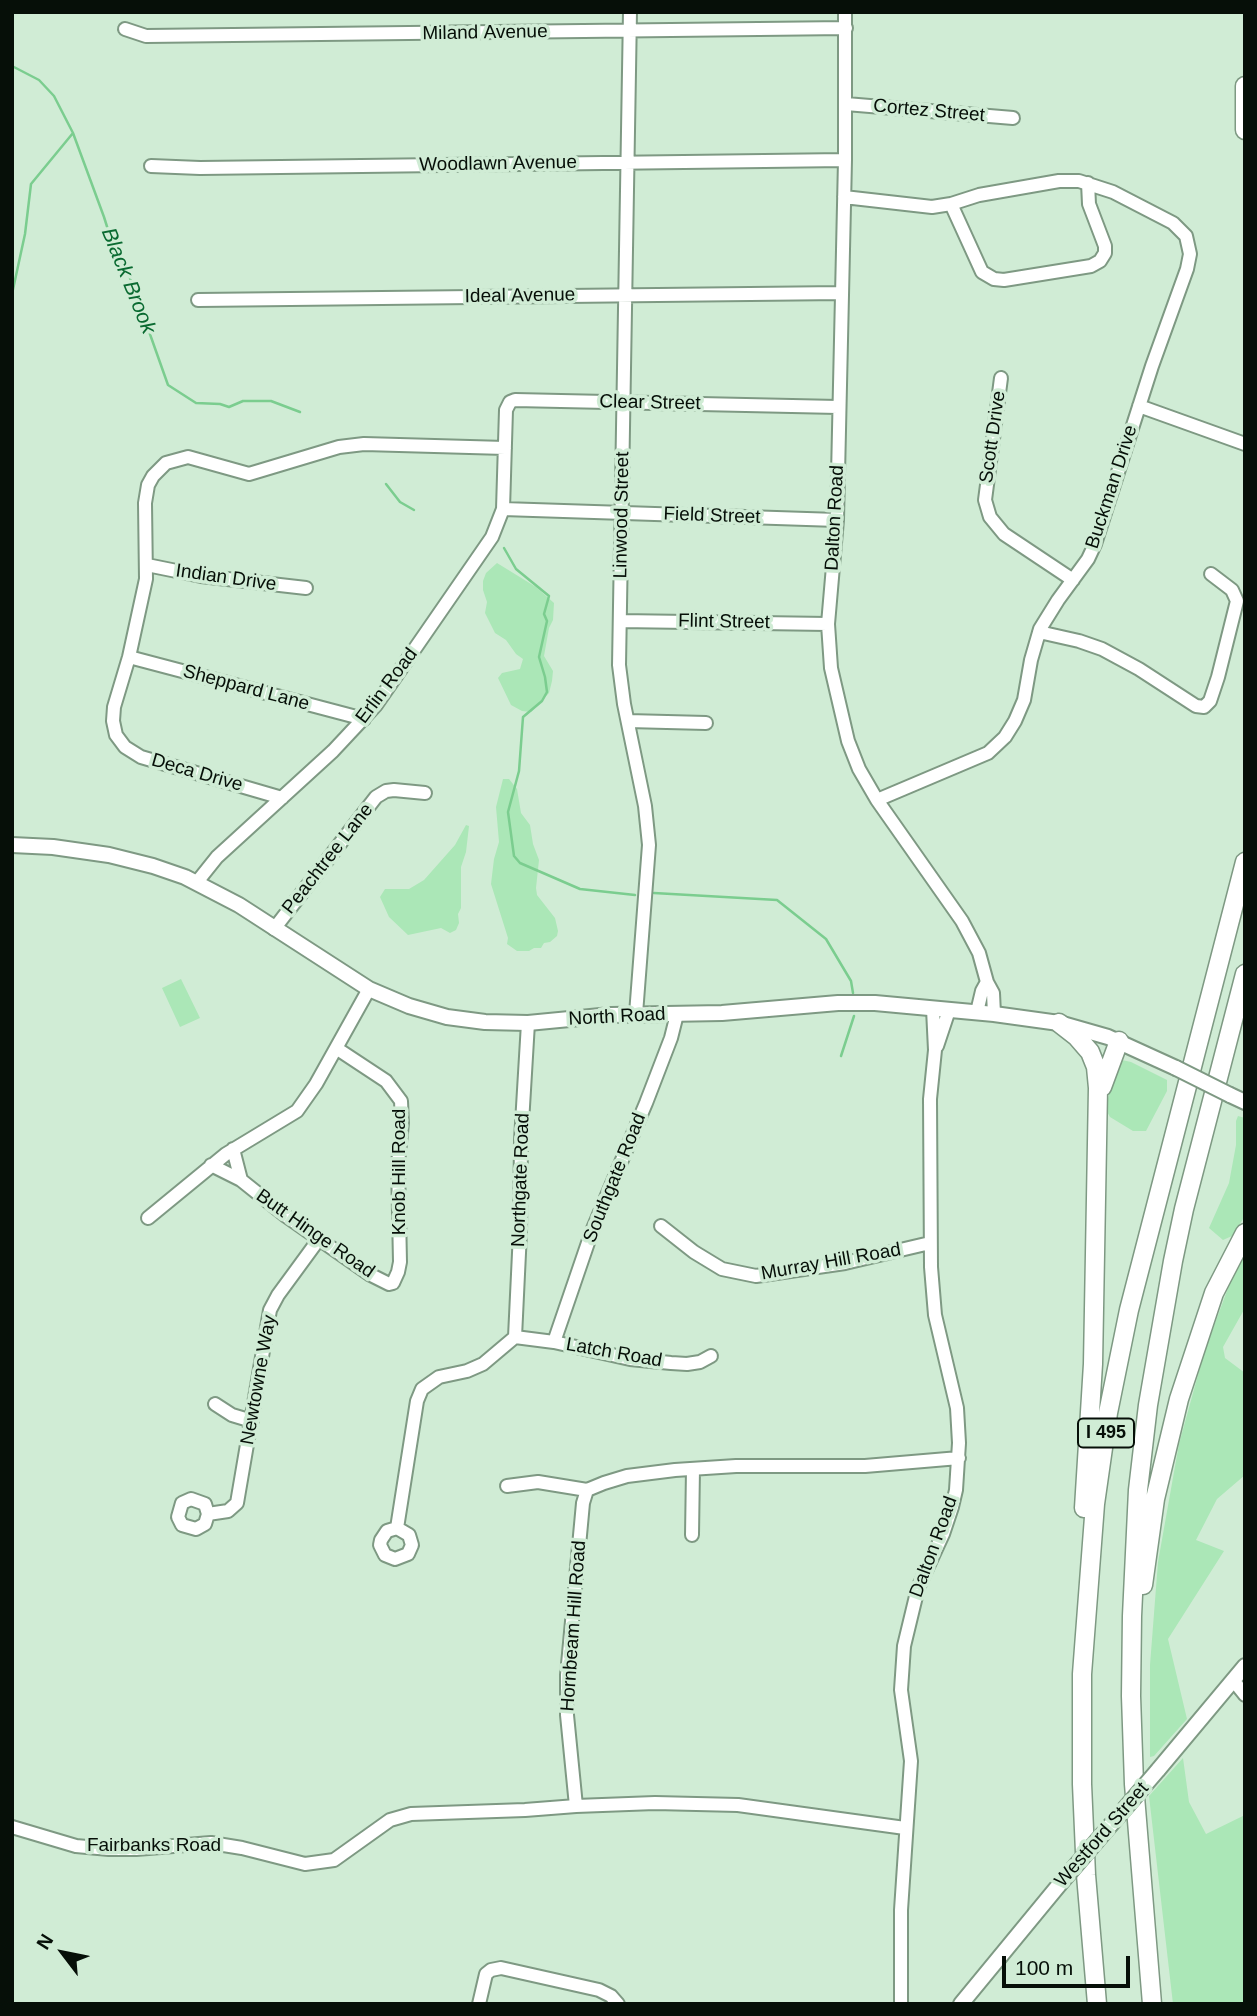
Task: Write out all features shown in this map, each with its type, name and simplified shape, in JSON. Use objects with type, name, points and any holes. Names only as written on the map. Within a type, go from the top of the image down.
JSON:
[{"type":"highway","points":[[1245,86],[1245,130]]},
{"type":"highway","name":"I 495","points":[[1097,2004],[1086,1875],[1082,1784],[1082,1674],[1095,1504],[1122,1341],[1245,862]]},
{"type":"highway","name":"I 495","points":[[1152,2004],[1134,1784],[1131,1696],[1135,1537],[1152,1381],[1184,1209],[1245,974]]},
{"type":"highway","points":[[1059,1023],[1084,1042],[1097,1072],[1093,1364],[1080,1597],[1082,1674]]},
{"type":"highway","points":[[1098,1104],[1107,1069],[1119,1041]]},
{"type":"highway","points":[[1131,1696],[1149,1536],[1172,1425],[1195,1345],[1214,1293],[1245,1233]]},
{"type":"main road","name":"North Road","points":[[12,845],[52,847],[109,855],[197,881],[369,989],[409,1006],[447,1017],[485,1022],[528,1023],[838,1003],[875,1003],[977,1012],[1059,1023],[1119,1041],[1245,1102]]},
{"type":"main road","name":"Westford Street","points":[[961,2004],[1245,1666]]},
{"type":"street","name":"Linwood Street","points":[[630,12],[620,678],[645,806],[649,845],[636,1014]]},
{"type":"street","name":"Dalton Road","points":[[845,12],[846,104],[837,520],[828,624],[831,668],[848,741],[859,769],[877,800],[962,921],[979,953],[993,993],[994,1014]]},
{"type":"street","name":"Miland Avenue","points":[[125,29],[146,36],[846,28]]},
{"type":"street","name":"Cortez Street","points":[[846,104],[1013,118]]},
{"type":"street","name":"Woodlawn Avenue","points":[[151,166],[200,168],[845,160]]},
{"type":"street","name":"Buckman Drive","points":[[844,197],[932,207],[979,195],[1059,181],[1088,183],[1163,216],[1188,239],[1190,254],[1096,544],[1039,632],[1019,714],[1011,729],[997,746],[978,758],[877,800]]},
{"type":"street","points":[[951,204],[982,272],[994,279],[1004,280],[1091,266],[1101,261],[1105,246],[1089,204],[1088,183]]},
{"type":"street","name":"Ideal Avenue","points":[[198,300],[842,293]]},
{"type":"street","name":"Scott Drive","points":[[1001,378],[985,500],[990,517],[1004,534],[1073,580]]},
{"type":"street","name":"Clear Street","points":[[505,448],[506,410],[513,400],[838,407]]},
{"type":"street","points":[[1139,406],[1245,444]]},
{"type":"street","points":[[129,657],[144,595],[147,565],[146,493],[153,476],[166,463],[188,457],[196,458],[249,474],[339,447],[364,444],[505,448]]},
{"type":"street","name":"Erlin Road","points":[[197,881],[217,857],[282,798],[376,705],[497,527],[503,509],[505,448]]},
{"type":"street","name":"Field Street","points":[[503,509],[837,520]]},
{"type":"street","name":"Indian Drive","points":[[147,565],[201,576],[306,588]]},
{"type":"street","points":[[1039,632],[1102,649],[1196,706],[1204,707],[1210,701],[1218,677],[1237,601],[1232,590],[1211,574]]},
{"type":"street","name":"Flint Street","points":[[620,621],[828,624]]},
{"type":"street","name":"Sheppard Lane","points":[[129,657],[364,719]]},
{"type":"street","name":"Deca Drive","points":[[129,657],[113,714],[114,728],[125,747],[141,757],[282,798]]},
{"type":"street","points":[[628,721],[706,723]]},
{"type":"street","name":"Peachtree Lane","points":[[274,929],[376,797],[394,790],[425,793]]},
{"type":"street","points":[[977,1012],[987,982]]},
{"type":"street","points":[[148,1218],[233,1149],[297,1111],[369,989]]},
{"type":"street","name":"Dalton Road","points":[[933,1009],[936,1050]]},
{"type":"street","name":"Dalton Road","points":[[901,2004],[901,1910],[905,1828],[911,1793],[911,1761],[901,1690],[904,1646],[918,1588],[952,1507],[959,1458],[958,1417],[935,1315],[930,1243],[930,1099],[936,1050],[949,1010]]},
{"type":"street","name":"Southgate Road","points":[[554,1342],[592,1231],[646,1103],[671,1038],[677,1014]]},
{"type":"street","name":"Northgate Road","points":[[515,1337],[521,1140],[528,1023]]},
{"type":"street","name":"Knob Hill Road","points":[[336,1048],[386,1081],[401,1101],[398,1164],[400,1262],[391,1284]]},
{"type":"street","points":[[233,1149],[241,1180]]},
{"type":"street","name":"Butt Hinge Road","points":[[211,1165],[241,1180],[286,1216],[369,1274],[391,1284]]},
{"type":"street","name":"Murray Hill Road","points":[[661,1226],[694,1252],[722,1269],[756,1276],[845,1263],[930,1243]]},
{"type":"street","name":"Newtowne Way","points":[[208,1514],[228,1511],[237,1503],[271,1310],[278,1295],[319,1239]]},
{"type":"street","points":[[397,1528],[417,1401],[422,1389],[439,1377],[467,1371],[483,1364],[515,1337]]},
{"type":"street","name":"Latch Road","points":[[515,1337],[554,1342],[630,1359],[687,1364],[700,1362],[711,1356]]},
{"type":"street","points":[[215,1404],[232,1415],[252,1421]]},
{"type":"street","points":[[508,1486],[538,1482],[587,1490],[627,1476],[693,1469],[865,1466],[959,1458]]},
{"type":"street","points":[[692,1535],[693,1469]]},
{"type":"street","name":"Hornbeam Hill Road","points":[[576,1806],[567,1715],[568,1675],[583,1503],[587,1490]]},
{"type":"street","points":[[1233,1680],[1245,1695]]},
{"type":"street","points":[[576,1806],[655,1803],[738,1805],[905,1828]]},
{"type":"street","name":"Fairbanks Road","points":[[12,1827],[76,1846],[109,1850],[211,1843],[242,1847],[305,1864],[334,1860],[390,1821],[411,1814],[576,1806]]},
{"type":"street","points":[[479,2004],[486,1974],[501,1968],[599,1990],[611,1996],[618,2004]]},
{"type":"green space","points":[[497,563],[536,587],[554,603],[553,620],[544,656],[553,671],[552,681],[549,693],[531,712],[511,705],[498,678],[502,673],[520,669],[523,659],[506,640],[495,633],[485,613],[487,602],[483,581],[486,573]]},
{"type":"green space","points":[[503,779],[509,779],[517,789],[521,813],[530,825],[539,860],[537,895],[555,918],[558,931],[557,936],[550,942],[529,951],[517,951],[507,944],[508,938],[491,884],[499,842],[496,807]]},
{"type":"green space","points":[[466,825],[469,826],[461,867],[461,908],[456,930],[450,933],[441,928],[408,935],[389,917],[380,897],[385,889],[409,889],[424,880],[455,845]]},
{"type":"green space","points":[[181,979],[200,1018],[180,1027],[162,988]]},
{"type":"green space","points":[[1122,1060],[1167,1080],[1167,1091],[1146,1131],[1133,1131],[1110,1117],[1106,1110],[1111,1083]]},
{"type":"green space","points":[[1238,1116],[1245,1118],[1245,1216],[1232,1236],[1223,1240],[1209,1228],[1229,1183]]},
{"type":"green space","points":[[1245,1256],[1245,1308],[1223,1347],[1225,1358],[1245,1373],[1245,1475],[1217,1499],[1196,1540],[1224,1551],[1168,1639],[1187,1719],[1154,1756],[1150,1757],[1150,1665],[1158,1562],[1179,1444],[1204,1353],[1231,1280]]},
{"type":"green space","points":[[1183,1758],[1189,1802],[1206,1834],[1245,1815],[1245,2004],[1173,2004],[1149,1796]]},
{"type":"waterway","name":"Black Brook","points":[[12,66],[39,80],[54,96],[73,133],[121,271],[129,275],[168,385],[196,403],[229,407],[243,401],[271,401],[300,412]]},
{"type":"waterway","points":[[12,294],[25,234],[31,184],[73,133]]},
{"type":"waterway","name":"Black Brook","points":[[386,484],[400,502],[414,510]]},
{"type":"waterway","name":"Black Brook","points":[[504,548],[516,569],[549,596],[539,657],[547,692],[542,701],[523,717],[519,771],[508,812],[514,856],[520,863],[580,889],[635,895]]},
{"type":"waterway","name":"Black Brook","points":[[654,893],[777,900],[826,939],[851,981],[853,993]]},
{"type":"waterway","name":"Black Brook","points":[[841,1056],[854,1016]]}]
